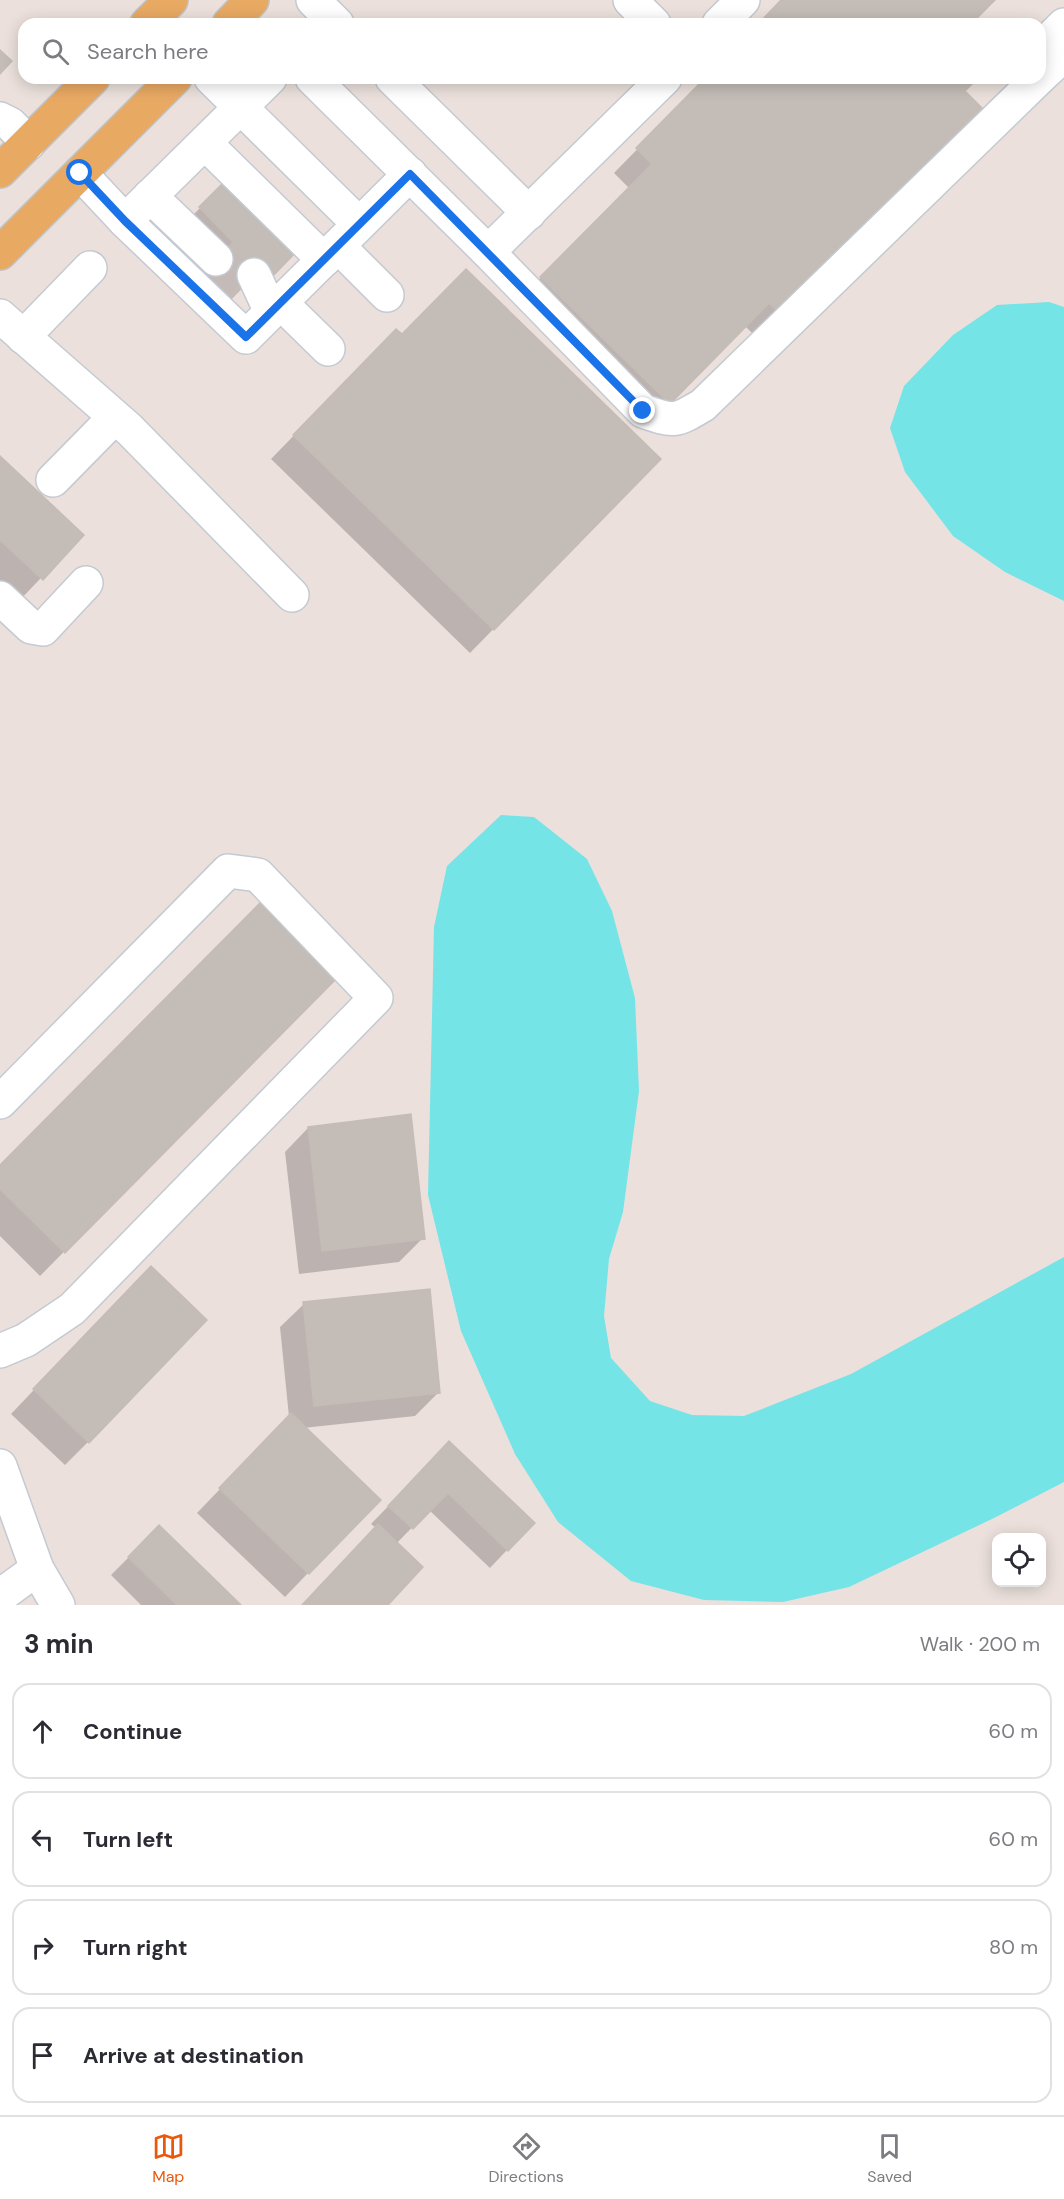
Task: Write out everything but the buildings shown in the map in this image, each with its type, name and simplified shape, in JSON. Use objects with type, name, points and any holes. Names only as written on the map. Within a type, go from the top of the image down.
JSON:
[{"type":"main road","points":[[153,18],[171,0]]},
{"type":"main road","points":[[234,18],[252,0]]},
{"type":"main road","points":[[0,171],[87,84]]},
{"type":"main road","points":[[0,252],[169,84]]},
{"type":"street","points":[[630,0],[648,18]]},
{"type":"street","points":[[725,18],[743,0]]},
{"type":"street","points":[[1046,43],[1064,25]]},
{"type":"street","points":[[1046,55],[1055,63],[1046,71]]},
{"type":"street","points":[[217,84],[240,108],[340,243],[387,295]]},
{"type":"street","points":[[125,221],[264,84]]},
{"type":"street","points":[[318,84],[488,252],[643,411],[669,420],[683,417],[703,405],[1032,84]]},
{"type":"street","points":[[398,84],[529,213]]},
{"type":"street","points":[[488,252],[659,84]]},
{"type":"street","points":[[0,119],[10,124],[29,143]]},
{"type":"street","points":[[205,142],[340,243]]},
{"type":"street","points":[[80,173],[125,221],[246,337],[410,174]]},
{"type":"street","points":[[150,196],[217,258]]},
{"type":"street","points":[[90,268],[12,327],[115,417],[292,595]]},
{"type":"street","points":[[244,285],[328,349]]},
{"type":"street","points":[[53,480],[115,417]]},
{"type":"street","points":[[0,598],[31,627],[43,629],[86,583]]},
{"type":"street","points":[[0,1102],[228,871],[258,875],[376,998],[72,1309],[26,1340],[0,1351]]},
{"type":"street","points":[[0,1466],[37,1569],[58,1605]]},
{"type":"street","points":[[0,1596],[37,1569]]},
{"type":"water","points":[[1049,302],[1064,307],[1064,601],[1005,572],[953,536],[905,472],[890,428],[904,386],[953,335],[997,305]]},
{"type":"water","points":[[501,815],[534,817],[587,859],[612,911],[635,998],[639,1091],[623,1212],[609,1259],[604,1316],[611,1358],[650,1401],[692,1415],[744,1416],[851,1374],[1064,1257],[1064,1482],[849,1587],[783,1602],[704,1600],[631,1581],[558,1522],[515,1454],[461,1331],[428,1195],[434,927],[447,866]]},
{"type":"tunnel","points":[[216,259],[244,285]]},
{"type":"route","points":[[80,173],[125,221],[246,337],[410,174],[643,411]]}]
